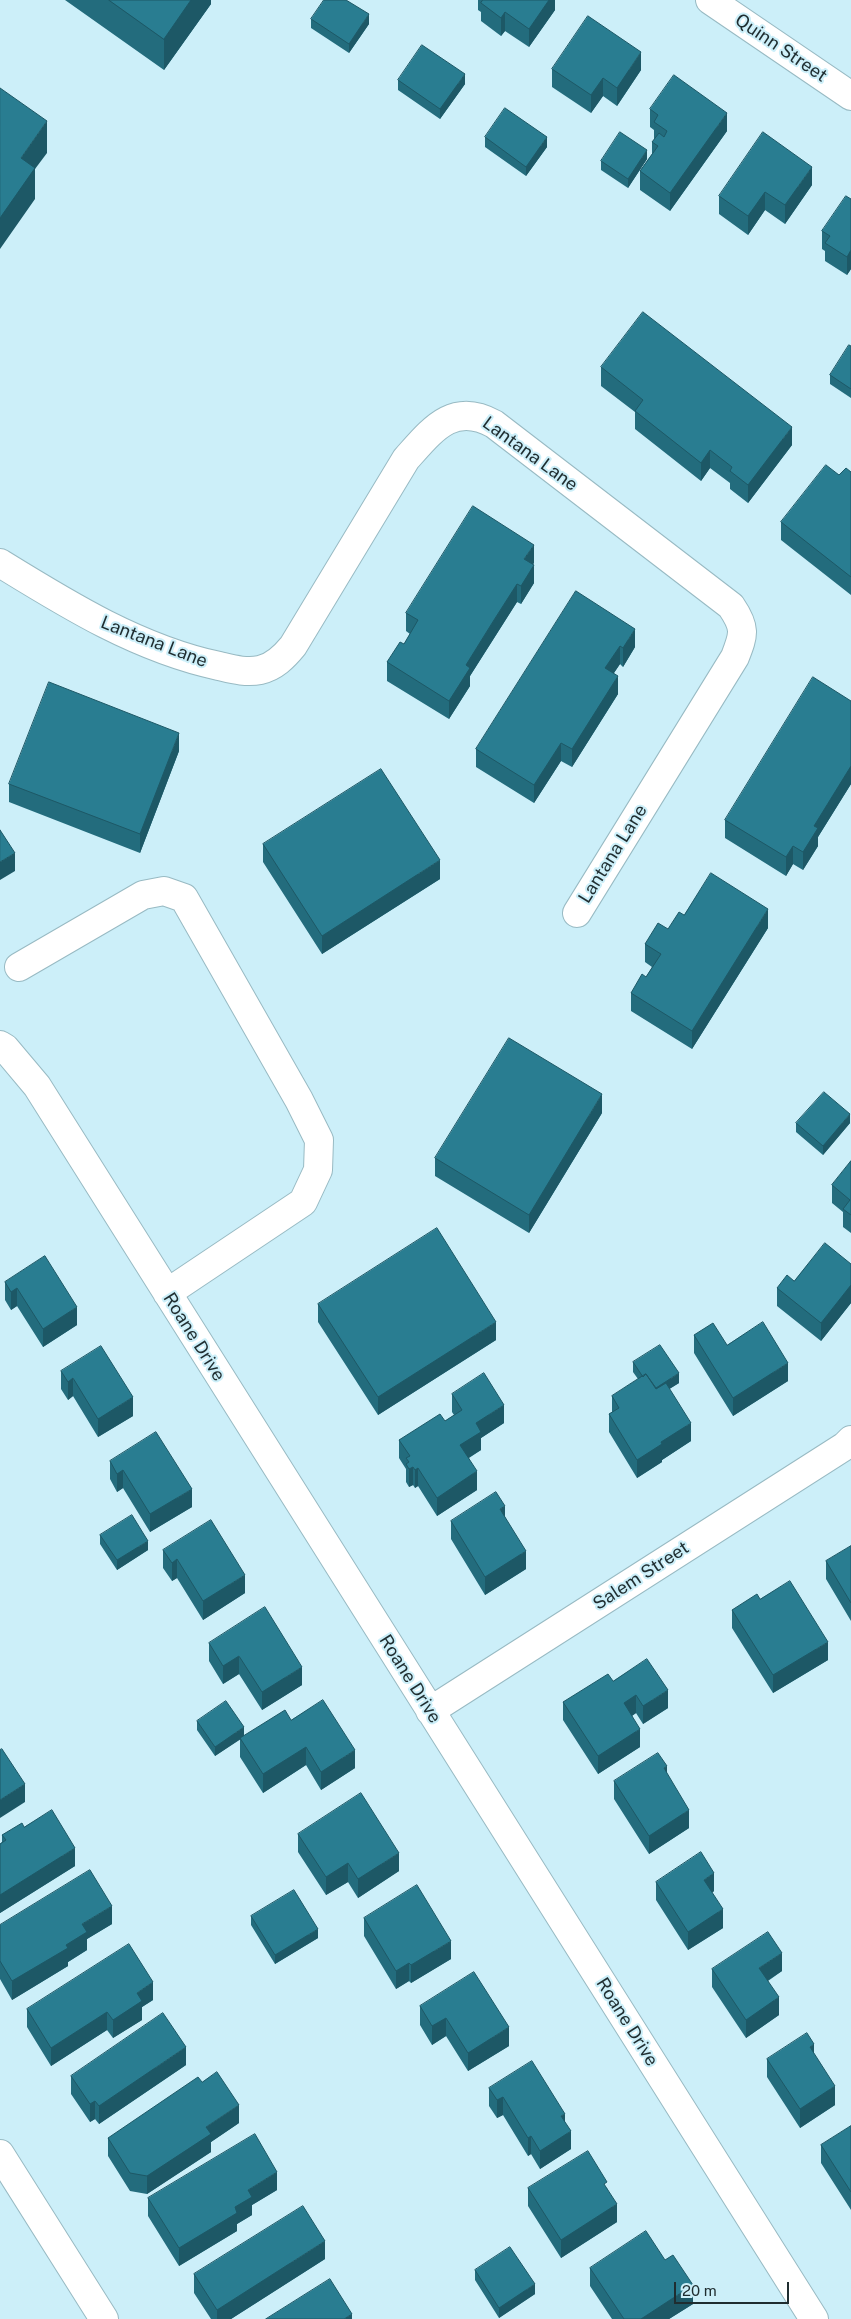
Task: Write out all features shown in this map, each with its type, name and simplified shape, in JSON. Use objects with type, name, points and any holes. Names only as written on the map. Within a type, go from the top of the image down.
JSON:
[{"type":"street","name":"Quinn Street","points":[[710,0],[851,96]]},
{"type":"street","name":"Lantana Lane","points":[[0,563],[80,612],[139,640],[196,661],[239,671],[260,670],[280,661],[293,646],[406,459],[425,437],[444,422],[464,414],[480,416],[494,424],[731,606],[740,619],[743,631],[734,657],[577,913]]},
{"type":"street","points":[[19,966],[143,895],[164,891],[184,898],[299,1100],[319,1140],[318,1170],[302,1202],[167,1293]]},
{"type":"street","name":"Roane Drive","points":[[0,1045],[5,1048],[37,1086],[814,2319]]},
{"type":"street","name":"Salem Street","points":[[430,1711],[837,1451],[851,1440]]},
{"type":"street","points":[[0,2154],[8,2180],[104,2319]]},
{"type":"building","points":[[109,0],[191,0],[164,39]]},
{"type":"building","points":[[324,0],[346,0],[369,14],[349,44],[311,19]]},
{"type":"building","points":[[483,0],[549,0],[529,29],[505,12],[501,18],[481,3]]},
{"type":"building","points":[[588,16],[641,52],[617,88],[603,78],[591,95],[552,69]]},
{"type":"building","points":[[422,45],[465,74],[440,109],[398,80]]},
{"type":"building","points":[[674,75],[727,113],[670,193],[640,171],[658,146],[652,142],[659,133],[664,137],[667,131],[654,122],[658,115],[650,109]]},
{"type":"building","points":[[0,88],[47,121],[21,158],[35,168],[0,218]]},
{"type":"building","points":[[505,108],[547,137],[526,167],[485,137]]},
{"type":"building","points":[[620,132],[647,150],[628,179],[601,161]]},
{"type":"building","points":[[763,132],[812,167],[785,205],[765,192],[748,216],[719,196]]},
{"type":"building","points":[[846,196],[851,199],[851,250],[847,257],[825,243],[830,236],[822,231]]},
{"type":"building","points":[[643,312],[792,427],[748,485],[730,471],[732,467],[710,450],[701,463],[635,411],[643,400],[601,367]]},
{"type":"building","points":[[849,345],[851,346],[851,389],[830,375]]},
{"type":"building","points":[[826,465],[839,475],[846,468],[851,472],[851,577],[781,522]]},
{"type":"building","points":[[473,506],[534,545],[524,559],[534,565],[521,586],[517,584],[494,620],[466,665],[470,668],[449,701],[387,662],[400,642],[404,644],[418,620],[406,613]]},
{"type":"building","points":[[576,591],[635,629],[623,648],[620,646],[605,668],[618,676],[572,749],[561,743],[534,785],[476,749]]},
{"type":"building","points":[[813,677],[851,701],[851,766],[814,826],[818,828],[803,852],[793,846],[786,857],[725,820]]},
{"type":"building","points":[[49,682],[179,733],[140,834],[9,784]]},
{"type":"building","points":[[381,769],[440,860],[322,936],[263,844]]},
{"type":"building","points":[[0,830],[15,853],[0,862]]},
{"type":"building","points":[[711,873],[768,909],[692,1031],[631,993],[642,974],[646,977],[661,954],[645,944],[658,923],[668,929],[679,912],[684,915]]},
{"type":"building","points":[[509,1038],[602,1094],[529,1215],[435,1158]]},
{"type":"building","points":[[824,1092],[850,1114],[823,1146],[796,1123]]},
{"type":"building","points":[[851,1161],[851,1215],[843,1209],[850,1200],[832,1185]]},
{"type":"building","points":[[437,1228],[496,1322],[378,1397],[318,1304]]},
{"type":"building","points":[[825,1243],[851,1264],[851,1285],[821,1323],[777,1288],[787,1275],[794,1281]]},
{"type":"building","points":[[45,1256],[77,1307],[43,1329],[17,1288],[11,1292],[5,1282]]},
{"type":"building","points":[[763,1322],[788,1363],[733,1398],[694,1335],[713,1323],[727,1345]]},
{"type":"building","points":[[660,1345],[679,1373],[656,1388],[646,1374],[643,1377],[633,1362]]},
{"type":"building","points":[[101,1346],[133,1397],[98,1419],[73,1378],[68,1382],[61,1371]]},
{"type":"building","points":[[484,1373],[504,1405],[476,1423],[481,1432],[460,1445],[477,1471],[437,1498],[418,1468],[415,1470],[413,1467],[409,1469],[406,1464],[409,1462],[406,1458],[410,1456],[399,1440],[440,1414],[445,1421],[462,1410],[452,1394]]},
{"type":"building","points":[[646,1374],[656,1389],[666,1383],[691,1423],[637,1460],[609,1414],[619,1408],[612,1396]]},
{"type":"building","points":[[156,1432],[192,1489],[150,1514],[123,1470],[117,1474],[110,1461]]},
{"type":"building","points":[[496,1492],[505,1506],[500,1509],[526,1551],[485,1577],[451,1521]]},
{"type":"building","points":[[132,1515],[148,1541],[117,1560],[100,1535]]},
{"type":"building","points":[[211,1520],[245,1575],[203,1601],[177,1559],[172,1563],[163,1550]]},
{"type":"building","points":[[851,1546],[851,1603],[826,1561]]},
{"type":"building","points":[[790,1581],[828,1642],[773,1675],[732,1610],[757,1594],[760,1599]]},
{"type":"building","points":[[265,1607],[302,1667],[262,1692],[239,1656],[223,1666],[209,1643]]},
{"type":"building","points":[[647,1659],[668,1690],[643,1706],[636,1695],[624,1703],[640,1729],[598,1756],[563,1702],[608,1674],[613,1681]]},
{"type":"building","points":[[323,1700],[355,1750],[321,1772],[306,1747],[263,1774],[240,1738],[285,1710],[291,1720]]},
{"type":"building","points":[[226,1701],[244,1727],[215,1747],[197,1721]]},
{"type":"building","points":[[2,1749],[25,1784],[0,1800],[0,1750]]},
{"type":"building","points":[[658,1753],[667,1766],[664,1768],[689,1810],[649,1836],[614,1781]]},
{"type":"building","points":[[361,1793],[399,1853],[358,1879],[348,1863],[326,1877],[298,1834]]},
{"type":"building","points":[[52,1810],[75,1848],[0,1895],[0,1844],[6,1840],[2,1835],[22,1823],[24,1827]]},
{"type":"building","points":[[701,1852],[714,1873],[704,1880],[723,1909],[688,1932],[656,1882]]},
{"type":"building","points":[[90,1870],[112,1906],[82,1924],[87,1932],[66,1945],[68,1948],[12,1981],[0,1961],[0,1925]]},
{"type":"building","points":[[417,1885],[451,1941],[411,1965],[409,1963],[396,1971],[364,1918]]},
{"type":"building","points":[[294,1890],[318,1929],[275,1955],[251,1916]]},
{"type":"building","points":[[768,1932],[782,1953],[759,1968],[779,1997],[746,2020],[712,1969]]},
{"type":"building","points":[[129,1944],[153,1982],[137,1993],[142,2001],[113,2020],[107,2012],[51,2048],[27,2009]]},
{"type":"building","points":[[474,1972],[509,2027],[468,2053],[446,2018],[432,2026],[420,2006]]},
{"type":"building","points":[[163,2013],[186,2047],[99,2106],[95,2101],[90,2104],[71,2076]]},
{"type":"building","points":[[807,2033],[814,2044],[810,2047],[835,2086],[800,2109],[767,2059]]},
{"type":"building","points":[[532,2061],[565,2114],[561,2116],[571,2131],[540,2151],[531,2136],[528,2138],[503,2097],[497,2100],[489,2088]]},
{"type":"building","points":[[217,2072],[239,2105],[206,2127],[211,2134],[147,2176],[130,2173],[108,2138],[198,2077],[202,2082]]},
{"type":"building","points":[[851,2126],[851,2192],[821,2145]]},
{"type":"building","points":[[255,2134],[277,2172],[248,2190],[252,2197],[235,2207],[237,2213],[179,2248],[148,2198]]},
{"type":"building","points":[[588,2151],[607,2182],[604,2184],[617,2204],[561,2240],[528,2188]]},
{"type":"building","points":[[303,2206],[325,2241],[217,2310],[194,2274]]},
{"type":"building","points":[[646,2231],[665,2260],[673,2255],[693,2285],[641,2319],[624,2319],[590,2268]]},
{"type":"building","points":[[510,2247],[535,2284],[499,2308],[475,2270]]},
{"type":"building","points":[[330,2279],[352,2314],[344,2319],[266,2319]]}]
